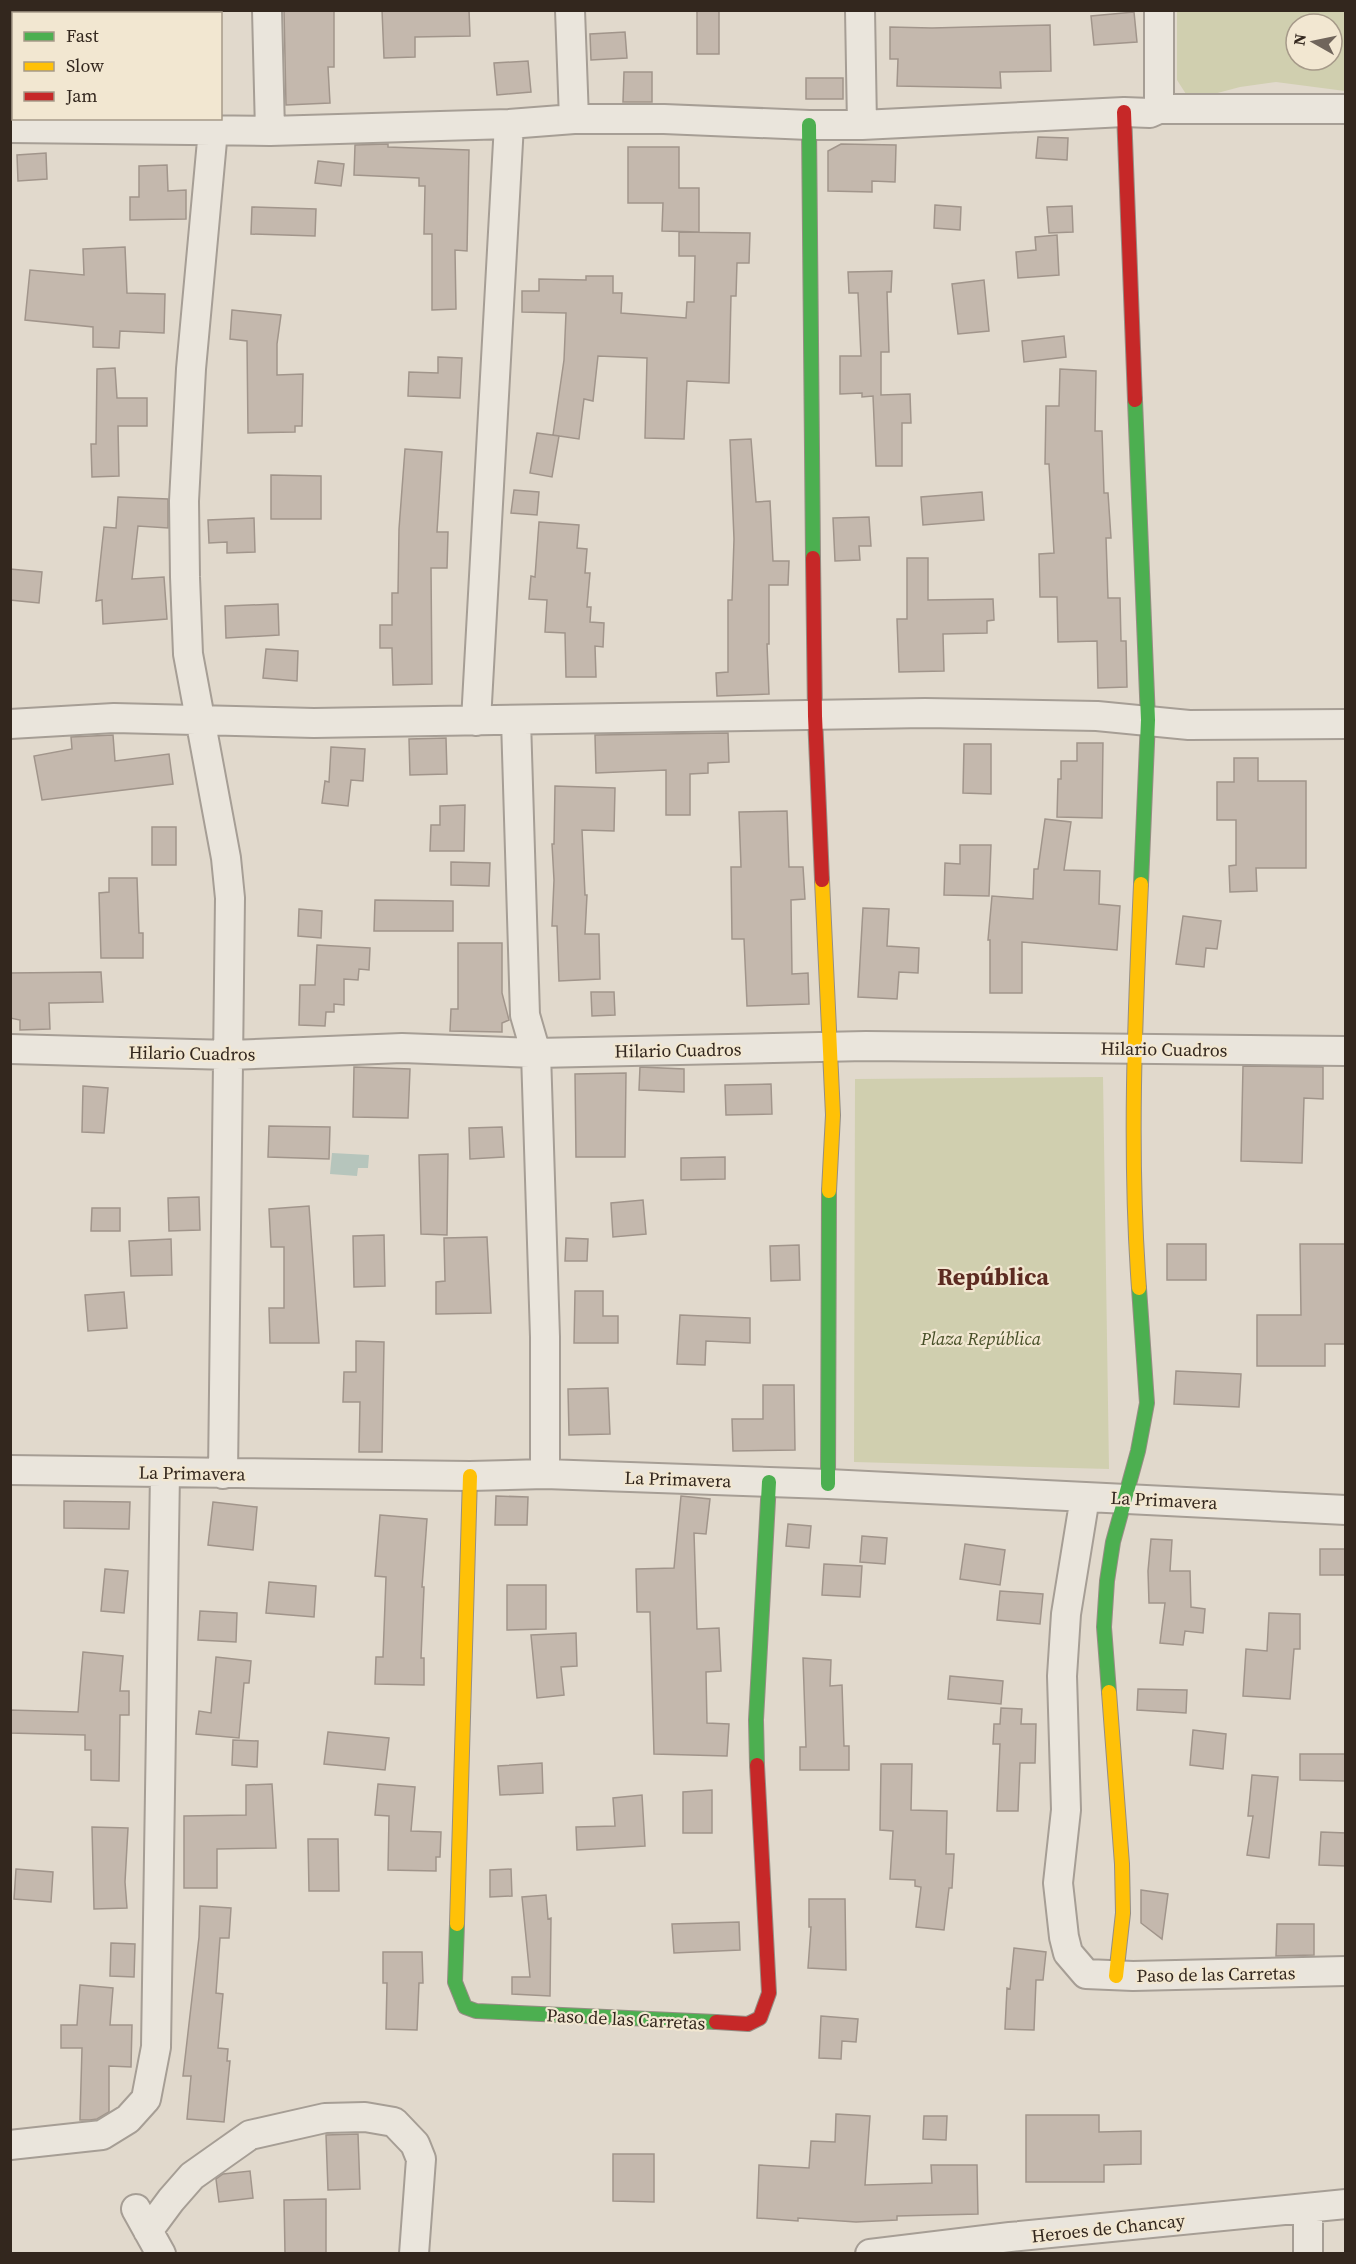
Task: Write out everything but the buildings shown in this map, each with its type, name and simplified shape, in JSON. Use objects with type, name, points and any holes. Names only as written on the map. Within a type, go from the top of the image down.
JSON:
[{"type":"street","points":[[267,10],[270,131]]},
{"type":"street","points":[[570,10],[574,119]]},
{"type":"street","points":[[860,10],[862,125]]},
{"type":"street","points":[[1159,10],[1159,110]]},
{"type":"street","points":[[10,128],[270,131],[509,124],[574,119],[862,125],[1124,112],[1150,113],[1159,110],[1346,109]]},
{"type":"street","points":[[1116,1976],[1124,1913],[1104,1627],[1107,1581],[1147,1403],[1134,1222],[1134,1048],[1148,720],[1124,112]]},
{"type":"street","points":[[477,721],[509,124]]},
{"type":"street","points":[[809,125],[815,716],[833,1115],[829,1191],[828,1484]]},
{"type":"street","points":[[213,130],[191,369],[184,501],[188,654],[226,858],[231,898],[223,1474]]},
{"type":"street","points":[[10,724],[114,718],[314,723],[815,716],[925,712],[1097,716],[1182,724],[1346,724]]},
{"type":"street","points":[[516,720],[525,1015],[536,1053],[545,1337],[545,1474]]},
{"type":"street","name":"Hilario Cuadros","points":[[10,1049],[230,1055],[402,1048],[536,1053],[830,1047],[1346,1051]]},
{"type":"street","name":"La Primavera","points":[[10,1470],[470,1476],[545,1474],[828,1484],[1346,1510]]},
{"type":"street","points":[[10,2145],[102,2135],[128,2119],[146,2099],[156,2048],[165,1473]]},
{"type":"street","name":"Paso de las Carretas","points":[[470,1476],[455,1982],[465,2007],[476,2011],[748,2024],[760,2018],[769,1993],[758,1809],[756,1720],[769,1482]]},
{"type":"street","name":"Paso de las Carretas","points":[[1085,1497],[1066,1614],[1062,1676],[1066,1810],[1058,1883],[1068,1953],[1086,1974],[1116,1976],[1346,1971]]},
{"type":"street","points":[[148,2231],[171,2199],[192,2176],[250,2134],[325,2118],[365,2117],[394,2122],[414,2144],[421,2159],[414,2253]]},
{"type":"street","name":"Heroes de Chancay","points":[[870,2253],[1010,2245],[1346,2204]]},
{"type":"street","points":[[1308,2208],[1308,2253]]},
{"type":"green space","points":[[1177,11],[1345,11],[1345,91],[1276,82],[1240,87],[1206,96],[1186,94],[1177,80]]},
{"type":"green space","name":"Plaza República","points":[[1103,1077],[1109,1469],[854,1462],[855,1079]]},
{"type":"shaded area","points":[[332,1153],[369,1155],[368,1168],[358,1168],[357,1176],[330,1174]]},
{"type":"traffic: fast","points":[[809,125],[813,558]]},
{"type":"traffic: fast","points":[[1135,400],[1148,720],[1141,884]]},
{"type":"traffic: fast","points":[[828,1484],[829,1191]]},
{"type":"traffic: fast","points":[[1109,1692],[1104,1627],[1107,1581],[1113,1542],[1138,1451],[1147,1403],[1139,1288]]},
{"type":"traffic: fast","points":[[757,1765],[756,1720],[769,1482]]},
{"type":"traffic: fast","points":[[457,1924],[455,1982],[465,2007],[476,2011],[716,2022]]},
{"type":"traffic: slow","points":[[822,880],[833,1115],[829,1191]]},
{"type":"traffic: slow","points":[[1139,1288],[1134,1136],[1135,1035],[1141,884]]},
{"type":"traffic: slow","points":[[457,1924],[470,1476]]},
{"type":"traffic: slow","points":[[1109,1692],[1122,1864],[1123,1913],[1116,1976]]},
{"type":"traffic: jam","points":[[1124,112],[1135,400]]},
{"type":"traffic: jam","points":[[813,558],[815,716],[822,880]]},
{"type":"traffic: jam","points":[[716,2022],[748,2024],[760,2018],[769,1993],[757,1765]]},
{"type":"district","name":"República","points":[[993,1276]]}]
